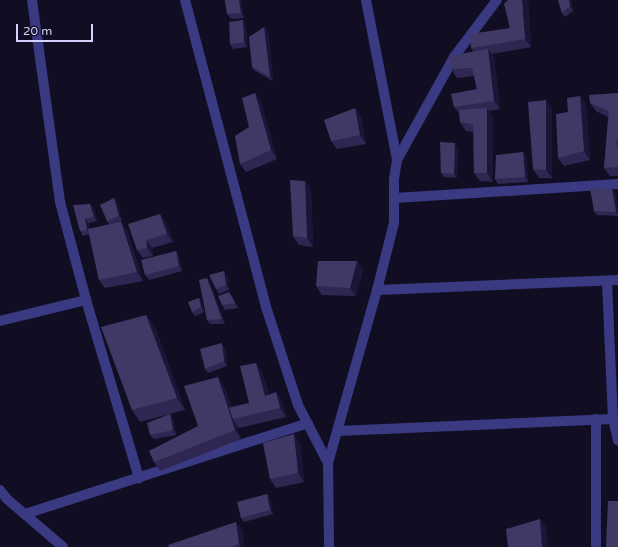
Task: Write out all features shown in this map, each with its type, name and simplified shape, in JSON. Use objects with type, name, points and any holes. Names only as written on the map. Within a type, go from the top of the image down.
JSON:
[{"type":"street","points":[[32,0],[60,202],[86,300],[138,478]]},
{"type":"street","points":[[185,0],[266,307],[298,405],[328,463]]},
{"type":"street","points":[[329,547],[328,463],[377,290],[394,223],[394,179],[397,160],[366,0]]},
{"type":"street","points":[[397,160],[454,57],[497,0]]},
{"type":"street","points":[[395,198],[618,184]]},
{"type":"street","points":[[377,290],[608,282],[618,280]]},
{"type":"street","points":[[608,282],[613,419],[618,440]]},
{"type":"street","points":[[0,321],[86,300]]},
{"type":"street","points":[[596,419],[596,547]]},
{"type":"street","points":[[338,431],[613,419]]},
{"type":"street","points":[[25,514],[308,423]]},
{"type":"street","points":[[0,490],[4,500],[25,514],[63,547]]},
{"type":"building","points":[[225,0],[239,0],[241,13],[227,14]]},
{"type":"building","points":[[508,0],[522,0],[525,39],[471,48],[470,34],[510,28],[504,4]]},
{"type":"building","points":[[558,0],[569,0],[570,6],[562,13]]},
{"type":"building","points":[[243,20],[244,42],[230,44],[229,22]]},
{"type":"building","points":[[264,27],[270,77],[252,67],[249,37]]},
{"type":"building","points":[[488,49],[494,101],[454,107],[451,94],[477,89],[472,68],[451,69],[449,56]]},
{"type":"building","points":[[255,93],[271,150],[240,164],[235,136],[249,127],[242,98]]},
{"type":"building","points":[[618,93],[618,140],[616,140],[618,150],[618,167],[604,168],[609,111],[590,103],[589,95]]},
{"type":"building","points":[[580,96],[584,151],[558,158],[556,114],[568,112],[567,98]]},
{"type":"building","points":[[546,100],[546,170],[533,169],[528,102]]},
{"type":"building","points":[[355,108],[360,135],[331,141],[324,120]]},
{"type":"building","points":[[487,108],[487,173],[474,173],[473,124],[460,122],[459,110]]},
{"type":"building","points":[[440,142],[455,143],[454,174],[441,173]]},
{"type":"building","points":[[523,152],[525,177],[495,179],[496,155]]},
{"type":"building","points":[[290,180],[305,181],[307,238],[293,236]]},
{"type":"building","points":[[590,188],[612,189],[616,212],[594,211]]},
{"type":"building","points":[[114,198],[119,216],[107,221],[100,205]]},
{"type":"building","points":[[90,204],[94,217],[85,218],[87,230],[80,231],[73,205]]},
{"type":"building","points":[[160,214],[167,234],[146,240],[147,248],[137,250],[128,224]]},
{"type":"building","points":[[121,222],[137,272],[99,280],[88,229]]},
{"type":"building","points":[[176,251],[179,266],[145,275],[141,260]]},
{"type":"building","points":[[318,261],[357,261],[350,288],[316,286]]},
{"type":"building","points":[[224,271],[226,285],[216,289],[209,275]]},
{"type":"building","points":[[207,278],[222,319],[207,320],[199,280]]},
{"type":"building","points":[[229,292],[235,303],[222,305],[218,296]]},
{"type":"building","points":[[199,298],[201,307],[192,312],[188,302]]},
{"type":"building","points":[[146,315],[177,398],[132,410],[101,327]]},
{"type":"building","points":[[222,343],[224,361],[205,369],[200,349]]},
{"type":"building","points":[[256,363],[265,396],[276,392],[280,408],[233,419],[229,408],[249,403],[240,366]]},
{"type":"building","points":[[218,377],[235,430],[154,462],[149,451],[198,426],[184,386]]},
{"type":"building","points":[[170,414],[173,430],[150,435],[147,423]]},
{"type":"building","points":[[294,434],[298,473],[270,479],[263,443]]},
{"type":"building","points":[[267,494],[270,510],[241,518],[237,502]]},
{"type":"building","points":[[608,501],[618,501],[618,547],[606,547]]},
{"type":"building","points":[[540,519],[542,547],[508,547],[506,529]]},
{"type":"building","points":[[236,522],[239,544],[231,547],[169,547],[168,545]]}]
